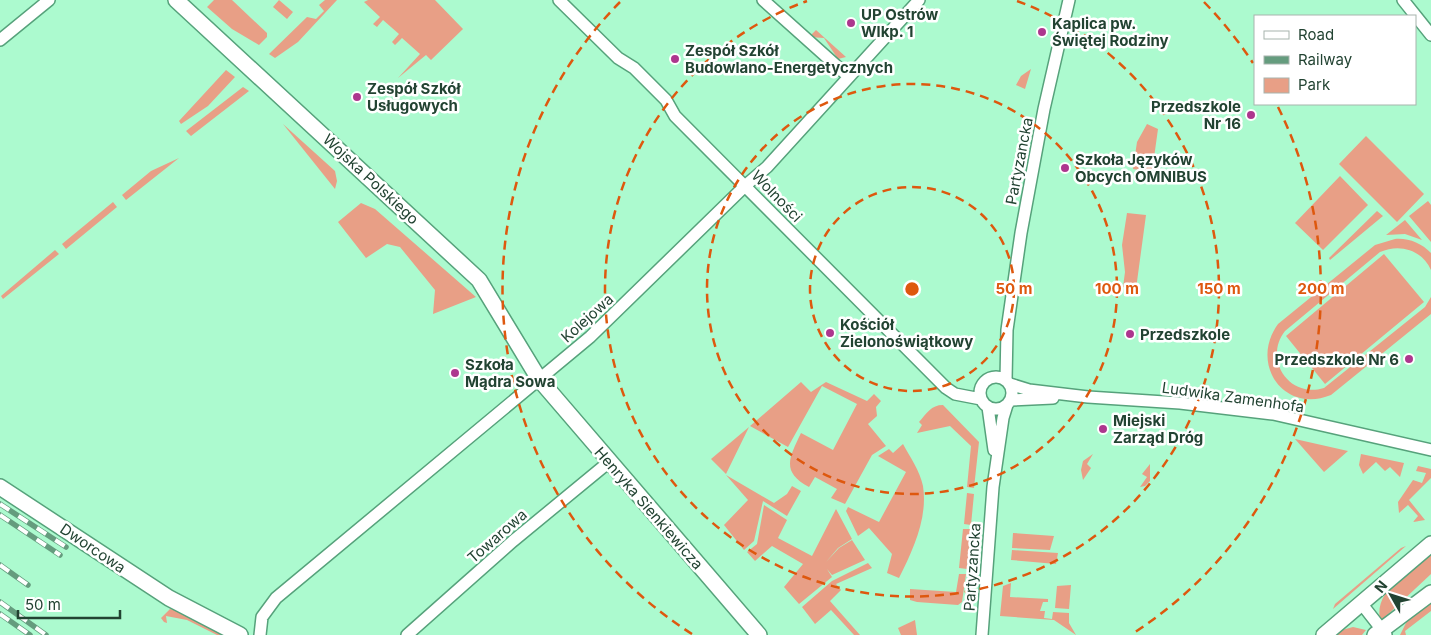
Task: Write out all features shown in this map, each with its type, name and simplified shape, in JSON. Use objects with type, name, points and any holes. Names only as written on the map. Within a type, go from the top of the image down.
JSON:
[{"type":"main road","name":"Wojska Polskiego","points":[[176,0],[479,280],[540,380]]},
{"type":"main road","name":"Henryka Sienkiewicza","points":[[540,380],[759,635]]},
{"type":"main road","name":"Dworcowa","points":[[0,487],[169,598],[240,635]]},
{"type":"main road","points":[[1324,635],[1431,544]]},
{"type":"main road","points":[[1381,633],[1431,593]]},
{"type":"street","points":[[0,40],[49,0]]},
{"type":"street","name":"Wolności","points":[[559,0],[618,58],[643,77],[666,100],[675,116],[746,185],[946,388],[955,394],[985,403]]},
{"type":"street","points":[[763,0],[849,77]]},
{"type":"street","name":"Kolejowa","points":[[260,635],[262,617],[276,598],[590,337],[746,185],[767,167],[919,0]]},
{"type":"street","name":"Partyzancka","points":[[991,378],[998,366],[1007,330],[1022,224],[1044,109],[1069,0]]},
{"type":"street","points":[[1403,0],[1415,15]]},
{"type":"street","points":[[1416,16],[1431,35]]},
{"type":"street","name":"Partyzancka","points":[[1007,330],[1008,382]]},
{"type":"street","points":[[991,378],[1008,382],[1009,402],[998,409],[985,403],[983,384],[991,378]]},
{"type":"street","name":"Ludwika Zamenhofa","points":[[1008,382],[1029,390],[1273,414],[1431,450]]},
{"type":"street","name":"Ludwika Zamenhofa","points":[[1009,402],[1088,397]]},
{"type":"street","name":"Partyzancka","points":[[982,635],[995,472],[1009,402]]},
{"type":"street","name":"Partyzancka","points":[[985,403],[995,472]]},
{"type":"street","name":"Towarowa","points":[[407,635],[513,541],[609,462]]},
{"type":"street","points":[[1361,603],[1381,633]]},
{"type":"green space","points":[[214,0],[232,0],[267,33],[267,37],[259,45],[232,29],[207,7]]},
{"type":"green space","points":[[279,0],[293,12],[287,19],[273,7]]},
{"type":"green space","points":[[325,0],[337,0],[298,42],[275,58],[269,54],[307,17],[316,19],[324,11],[319,5]]},
{"type":"green space","points":[[368,0],[435,0],[463,29],[431,60],[426,55],[398,78],[420,54],[402,38],[395,45],[392,42],[399,34],[383,20],[377,27],[373,24],[380,17],[364,2]]},
{"type":"green space","points":[[816,30],[846,57],[838,59],[824,38],[809,37]]},
{"type":"green space","points":[[1031,69],[1025,89],[1016,85],[1021,76]]},
{"type":"green space","points":[[226,70],[235,77],[208,106],[181,124],[179,121]]},
{"type":"green space","points":[[243,87],[249,91],[191,136],[186,131]]},
{"type":"green space","points":[[283,124],[335,171],[337,181],[335,189]]},
{"type":"green space","points":[[1147,124],[1158,129],[1152,172],[1133,169],[1137,142]]},
{"type":"green space","points":[[1366,136],[1424,194],[1397,222],[1339,164]]},
{"type":"green space","points":[[179,158],[126,200],[122,195],[151,171]]},
{"type":"green space","points":[[1340,176],[1368,205],[1323,250],[1295,223]]},
{"type":"green space","points":[[1428,201],[1431,205],[1431,242],[1409,216]]},
{"type":"green space","points":[[113,202],[117,207],[66,249],[62,244]]},
{"type":"green space","points":[[361,203],[375,209],[476,297],[433,314],[435,290],[400,247],[387,244],[366,258],[338,222]]},
{"type":"green space","points":[[1377,211],[1383,216],[1330,260],[1329,258]]},
{"type":"green space","points":[[1127,213],[1146,215],[1136,289],[1123,287],[1125,272],[1122,245]]},
{"type":"green space","points":[[1405,220],[1422,240],[1405,234],[1386,235]]},
{"type":"green space","points":[[1395,239],[1410,240],[1427,249],[1431,253],[1431,270],[1422,257],[1410,250],[1395,248],[1380,252],[1285,331],[1279,342],[1278,364],[1290,382],[1300,388],[1311,390],[1324,388],[1425,307],[1431,297],[1431,314],[1331,395],[1314,399],[1299,398],[1286,391],[1276,382],[1270,369],[1267,355],[1270,339],[1278,324],[1375,245]]},
{"type":"green space","points":[[55,250],[59,254],[3,299],[1,296]]},
{"type":"green space","points":[[1384,254],[1424,302],[1325,384],[1286,336]]},
{"type":"green space","points":[[801,382],[811,392],[826,382],[867,401],[874,394],[881,401],[876,407],[877,416],[868,424],[886,446],[872,455],[845,504],[831,498],[837,489],[815,477],[809,487],[800,481],[794,476],[790,464],[793,450],[801,433],[833,450],[857,404],[822,386],[788,447],[750,426]]},
{"type":"green space","points":[[943,405],[979,442],[974,488],[967,487],[971,446],[950,426],[917,433],[922,425],[919,422],[927,413],[935,406]]},
{"type":"green space","points":[[749,427],[726,474],[711,459]]},
{"type":"green space","points":[[1295,439],[1348,451],[1324,472]]},
{"type":"green space","points":[[903,444],[920,475],[924,498],[918,534],[899,578],[887,573],[892,554],[869,528],[858,536],[846,511],[848,507],[879,522],[906,472],[878,456],[889,449],[893,453]]},
{"type":"green space","points":[[1093,454],[1087,464],[1091,468],[1083,480],[1081,470],[1083,461]]},
{"type":"green space","points":[[1361,454],[1404,463],[1400,477],[1390,467],[1385,471],[1376,462],[1363,474],[1359,465]]},
{"type":"green space","points":[[1150,464],[1150,481],[1145,486],[1140,487],[1147,477],[1142,474]]},
{"type":"green space","points":[[1418,466],[1431,469],[1431,478],[1409,500],[1425,520],[1413,522],[1418,516],[1408,505],[1399,513],[1398,502],[1413,480],[1422,483],[1426,473],[1416,471]]},
{"type":"green space","points":[[726,475],[774,503],[787,494],[792,486],[801,491],[787,516],[763,501],[754,541],[744,550],[724,525],[748,500]]},
{"type":"green space","points":[[967,493],[974,494],[971,525],[964,524]]},
{"type":"green space","points":[[764,505],[787,520],[778,538],[812,556],[836,509],[852,539],[838,548],[826,562],[839,548],[852,540],[865,560],[832,575],[827,569],[832,577],[799,604],[784,587],[803,564],[772,546],[755,561],[747,552],[757,544]]},
{"type":"green space","points":[[963,529],[971,529],[967,569],[959,568]]},
{"type":"green space","points":[[1013,533],[1054,536],[1050,550],[1012,548]]},
{"type":"green space","points":[[1406,546],[1333,609],[1335,604],[1401,548]]},
{"type":"green space","points":[[1012,550],[1058,553],[1056,564],[1011,560]]},
{"type":"green space","points":[[1431,553],[1431,574],[1383,619],[1380,619],[1380,609],[1388,590],[1404,574]]},
{"type":"green space","points":[[868,563],[872,568],[836,584],[841,590],[830,601],[860,635],[854,635],[831,610],[815,624],[802,607],[832,581]]},
{"type":"green space","points":[[959,574],[966,574],[962,602],[958,605],[910,600],[910,589],[956,592]]},
{"type":"green space","points":[[1011,583],[1010,597],[1048,599],[1048,602],[1043,602],[1040,611],[1045,611],[1044,618],[1052,619],[1053,612],[1069,613],[1069,623],[1076,635],[1054,620],[1000,616],[1003,586]]},
{"type":"green space","points":[[1071,585],[1069,609],[1055,608],[1057,586]]},
{"type":"green space","points":[[1431,602],[1431,611],[1405,631],[1406,635],[1400,635],[1408,619]]},
{"type":"green space","points":[[170,609],[178,611],[223,635],[217,635],[187,620],[166,616],[167,623],[164,622],[161,618]]},
{"type":"green space","points":[[915,620],[917,635],[901,635],[898,628]]},
{"type":"green space","points":[[1353,627],[1366,630],[1362,635],[1335,635],[1342,630]]},
{"type":"railway","points":[[0,504],[66,547]]},
{"type":"railway","points":[[0,515],[60,555]]},
{"type":"railway","points":[[0,565],[28,585]]},
{"type":"railway","points":[[0,602],[46,635]]},
{"type":"railway","points":[[0,614],[30,635]]},
{"type":"place","name":"UP Ostrów Wlkp. 1","points":[[851,23]]},
{"type":"place","name":"Kaplica pw. Świętej Rodziny","points":[[1042,32]]},
{"type":"place","name":"Zespół Szkół Budowlano-Energetycznych","points":[[675,59]]},
{"type":"place","name":"Zespół Szkół Usługowych","points":[[357,97]]},
{"type":"place","name":"Przedszkole Nr 16","points":[[1251,115]]},
{"type":"place","name":"Szkoła Języków Obcych OMNIBUS","points":[[1065,168]]},
{"type":"place","name":"Kościół Zielonoświątkowy","points":[[830,333]]},
{"type":"place","name":"Przedszkole","points":[[1130,334]]},
{"type":"place","name":"Przedszkole Nr 6","points":[[1409,359]]},
{"type":"place","name":"Szkoła Mądra Sowa","points":[[455,373]]},
{"type":"place","name":"Miejski Zarząd Dróg","points":[[1103,429]]}]
